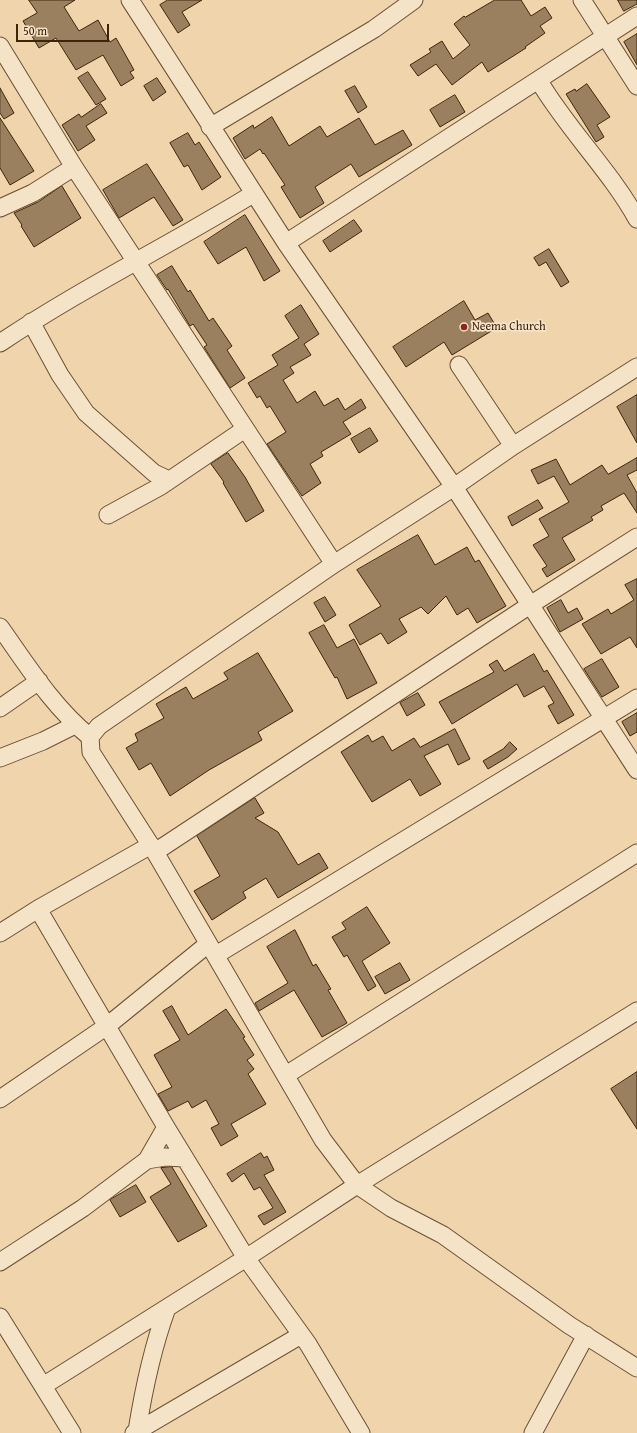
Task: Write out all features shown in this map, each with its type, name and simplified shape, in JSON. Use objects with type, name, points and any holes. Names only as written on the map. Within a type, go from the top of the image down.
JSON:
[{"type":"street","points":[[130,0],[253,194],[454,487],[605,718],[637,770]]},
{"type":"street","points":[[210,127],[374,29],[414,0]]},
{"type":"street","points":[[582,0],[637,86]]},
{"type":"street","points":[[286,243],[539,81],[637,16]]},
{"type":"street","points":[[0,46],[74,167],[334,564]]},
{"type":"street","points":[[539,81],[559,114],[582,140],[610,178],[637,219]]},
{"type":"street","points":[[0,208],[33,193],[74,167]]},
{"type":"street","points":[[0,343],[32,322],[136,260],[197,228],[253,194]]},
{"type":"street","points":[[32,322],[60,375],[86,413],[154,473],[169,480]]},
{"type":"street","points":[[459,365],[512,446]]},
{"type":"street","points":[[637,367],[512,446],[454,487],[334,564],[99,726],[90,737],[91,752],[153,849],[323,1140],[357,1185],[391,1208],[443,1235],[586,1335],[637,1368]]},
{"type":"street","points":[[108,515],[169,480],[245,429]]},
{"type":"street","points":[[0,933],[38,909],[153,849],[637,536]]},
{"type":"street","points":[[0,627],[39,681],[75,724],[90,737]]},
{"type":"street","points":[[0,708],[39,681]]},
{"type":"street","points":[[2,1091],[107,1026],[212,950],[637,698]]},
{"type":"street","points":[[0,758],[43,741],[75,724]]},
{"type":"street","points":[[286,1076],[637,853]]},
{"type":"street","points":[[38,909],[166,1127],[246,1258],[302,1335],[360,1432]]},
{"type":"street","points":[[43,1386],[246,1258],[357,1185],[637,1011]]},
{"type":"street","points":[[0,1262],[84,1208],[147,1160],[166,1127]]},
{"type":"street","points":[[147,1160],[165,1157],[185,1158]]},
{"type":"street","points":[[135,1432],[155,1341],[167,1308]]},
{"type":"street","points":[[0,1317],[43,1386],[68,1432]]},
{"type":"street","points":[[135,1432],[302,1335]]},
{"type":"street","points":[[533,1433],[586,1335]]},
{"type":"building","points":[[29,0],[75,0],[64,7],[79,31],[98,20],[110,42],[116,38],[134,70],[130,72],[134,78],[121,86],[103,55],[76,70],[56,38],[39,48],[23,21],[37,13]]},
{"type":"building","points":[[168,0],[202,0],[182,12],[190,25],[178,33],[160,5]]},
{"type":"building","points":[[495,0],[521,0],[531,16],[545,7],[552,18],[540,26],[545,33],[525,47],[526,48],[488,72],[482,62],[452,85],[436,64],[418,76],[410,65],[431,52],[429,49],[442,41],[453,59],[470,45],[454,24],[464,16],[465,17]]},
{"type":"building","points":[[618,0],[637,0],[637,4],[624,11]]},
{"type":"building","points":[[637,34],[637,65],[624,42]]},
{"type":"building","points":[[88,72],[106,99],[96,105],[78,78]]},
{"type":"building","points":[[157,78],[166,92],[153,101],[144,86]]},
{"type":"building","points":[[587,84],[610,117],[597,125],[604,137],[596,142],[566,94],[575,89],[576,91]]},
{"type":"building","points":[[355,86],[367,107],[358,113],[345,91]]},
{"type":"building","points":[[0,88],[14,113],[4,119],[0,113]]},
{"type":"building","points":[[455,95],[465,112],[440,127],[430,110]]},
{"type":"building","points":[[101,104],[107,113],[86,126],[95,140],[78,151],[62,125],[79,114],[81,117]]},
{"type":"building","points":[[272,117],[289,146],[320,126],[327,137],[359,118],[375,145],[403,130],[412,145],[359,177],[351,164],[315,187],[324,203],[300,218],[281,187],[285,185],[264,153],[263,154],[260,149],[245,159],[233,138],[253,125],[254,128]]},
{"type":"building","points":[[0,118],[34,171],[10,185],[0,168]]},
{"type":"building","points":[[188,133],[195,145],[199,142],[221,177],[202,190],[188,165],[184,167],[170,143]]},
{"type":"building","points":[[147,164],[183,220],[173,226],[154,197],[119,218],[103,190]]},
{"type":"building","points":[[62,186],[81,218],[34,247],[14,213],[38,202]]},
{"type":"building","points":[[245,215],[280,271],[264,281],[246,247],[218,264],[204,242]]},
{"type":"building","points":[[354,220],[362,231],[330,252],[323,241]]},
{"type":"building","points":[[549,249],[569,282],[561,287],[546,262],[539,266],[534,258]]},
{"type":"building","points":[[172,266],[188,292],[190,290],[209,321],[213,318],[232,346],[227,350],[245,378],[230,388],[204,347],[207,345],[193,324],[190,326],[168,289],[167,290],[157,275]]},
{"type":"building","name":"Neema Church","points":[[464,301],[475,320],[488,313],[494,323],[493,330],[452,355],[444,342],[406,367],[393,347]]},
{"type":"building","points":[[301,305],[319,334],[304,344],[311,355],[290,367],[294,373],[283,380],[297,403],[315,391],[324,406],[338,398],[345,410],[361,399],[366,408],[343,422],[351,434],[321,452],[323,456],[310,464],[321,483],[302,496],[267,444],[286,432],[270,406],[267,408],[260,396],[257,398],[248,383],[278,365],[272,355],[299,338],[285,316]]},
{"type":"building","points":[[637,395],[637,443],[617,407]]},
{"type":"building","points":[[370,428],[378,441],[359,453],[351,439]]},
{"type":"building","points":[[228,453],[245,477],[264,511],[246,522],[223,483],[224,482],[211,464]]},
{"type":"building","points":[[637,458],[637,470],[627,475],[637,493],[637,513],[624,493],[601,506],[603,510],[591,517],[593,520],[562,538],[575,560],[547,577],[542,569],[547,566],[533,545],[549,536],[539,519],[569,502],[554,476],[538,484],[531,470],[556,459],[570,485],[602,465],[608,474]]},
{"type":"building","points":[[538,500],[543,508],[512,526],[508,517]]},
{"type":"building","points":[[418,535],[435,565],[467,547],[475,562],[479,560],[506,606],[477,623],[468,608],[457,615],[446,596],[428,614],[421,607],[399,619],[407,632],[388,644],[381,633],[360,645],[349,625],[381,606],[357,570]]},
{"type":"building","points":[[637,579],[637,648],[630,637],[601,654],[582,624],[608,609],[611,614],[634,600],[625,585]]},
{"type":"building","points":[[325,597],[336,615],[325,622],[314,603]]},
{"type":"building","points":[[561,600],[568,613],[577,608],[583,619],[560,632],[547,608]]},
{"type":"building","points":[[324,625],[337,648],[354,639],[377,683],[347,699],[337,677],[335,678],[309,633]]},
{"type":"building","points":[[258,653],[293,711],[258,732],[262,740],[209,770],[170,796],[151,763],[139,770],[126,748],[138,741],[135,734],[164,718],[156,704],[186,687],[193,699],[228,679],[224,673]]},
{"type":"building","points":[[534,654],[544,672],[547,670],[574,715],[558,724],[548,706],[554,703],[544,686],[524,697],[517,684],[452,724],[439,702],[494,672],[489,665],[497,660],[504,671]]},
{"type":"building","points":[[602,659],[619,687],[602,697],[584,669]]},
{"type":"building","points":[[418,693],[425,705],[407,716],[400,703]]},
{"type":"building","points":[[637,713],[637,732],[630,736],[622,722]]},
{"type":"building","points":[[455,729],[470,759],[458,765],[448,744],[424,756],[441,784],[420,796],[410,779],[372,802],[341,752],[368,735],[372,742],[383,736],[392,751],[414,738],[420,747]]},
{"type":"building","points":[[510,742],[517,749],[508,757],[488,769],[483,761],[503,749]]},
{"type":"building","points":[[255,798],[264,813],[255,818],[278,832],[298,865],[319,853],[328,868],[278,898],[266,878],[243,892],[246,898],[212,920],[194,891],[220,876],[197,836]]},
{"type":"building","points":[[367,907],[390,943],[362,961],[376,986],[368,991],[347,955],[344,957],[332,937],[346,929],[342,923]]},
{"type":"building","points":[[295,930],[313,966],[316,964],[331,989],[328,990],[347,1023],[322,1037],[294,990],[259,1011],[255,1003],[288,983],[267,947]]},
{"type":"building","points":[[400,963],[410,980],[385,994],[375,977]]},
{"type":"building","points":[[172,1006],[188,1035],[226,1009],[245,1037],[243,1038],[254,1055],[247,1060],[254,1069],[248,1074],[266,1104],[231,1124],[238,1136],[221,1146],[211,1128],[219,1124],[206,1100],[192,1108],[188,1101],[168,1111],[158,1094],[172,1087],[154,1055],[180,1040],[163,1011]]},
{"type":"building","points":[[637,1072],[637,1129],[611,1089]]},
{"type":"building","points":[[261,1153],[264,1158],[267,1156],[274,1170],[264,1175],[286,1212],[264,1225],[258,1216],[273,1208],[260,1187],[254,1190],[244,1173],[232,1182],[227,1174]]},
{"type":"building","points":[[172,1167],[207,1226],[178,1242],[150,1197],[171,1184],[161,1168]]},
{"type":"building","points":[[136,1185],[146,1202],[120,1217],[110,1200]]},
{"type":"place","name":"Neema Church","points":[[464,327]]}]
